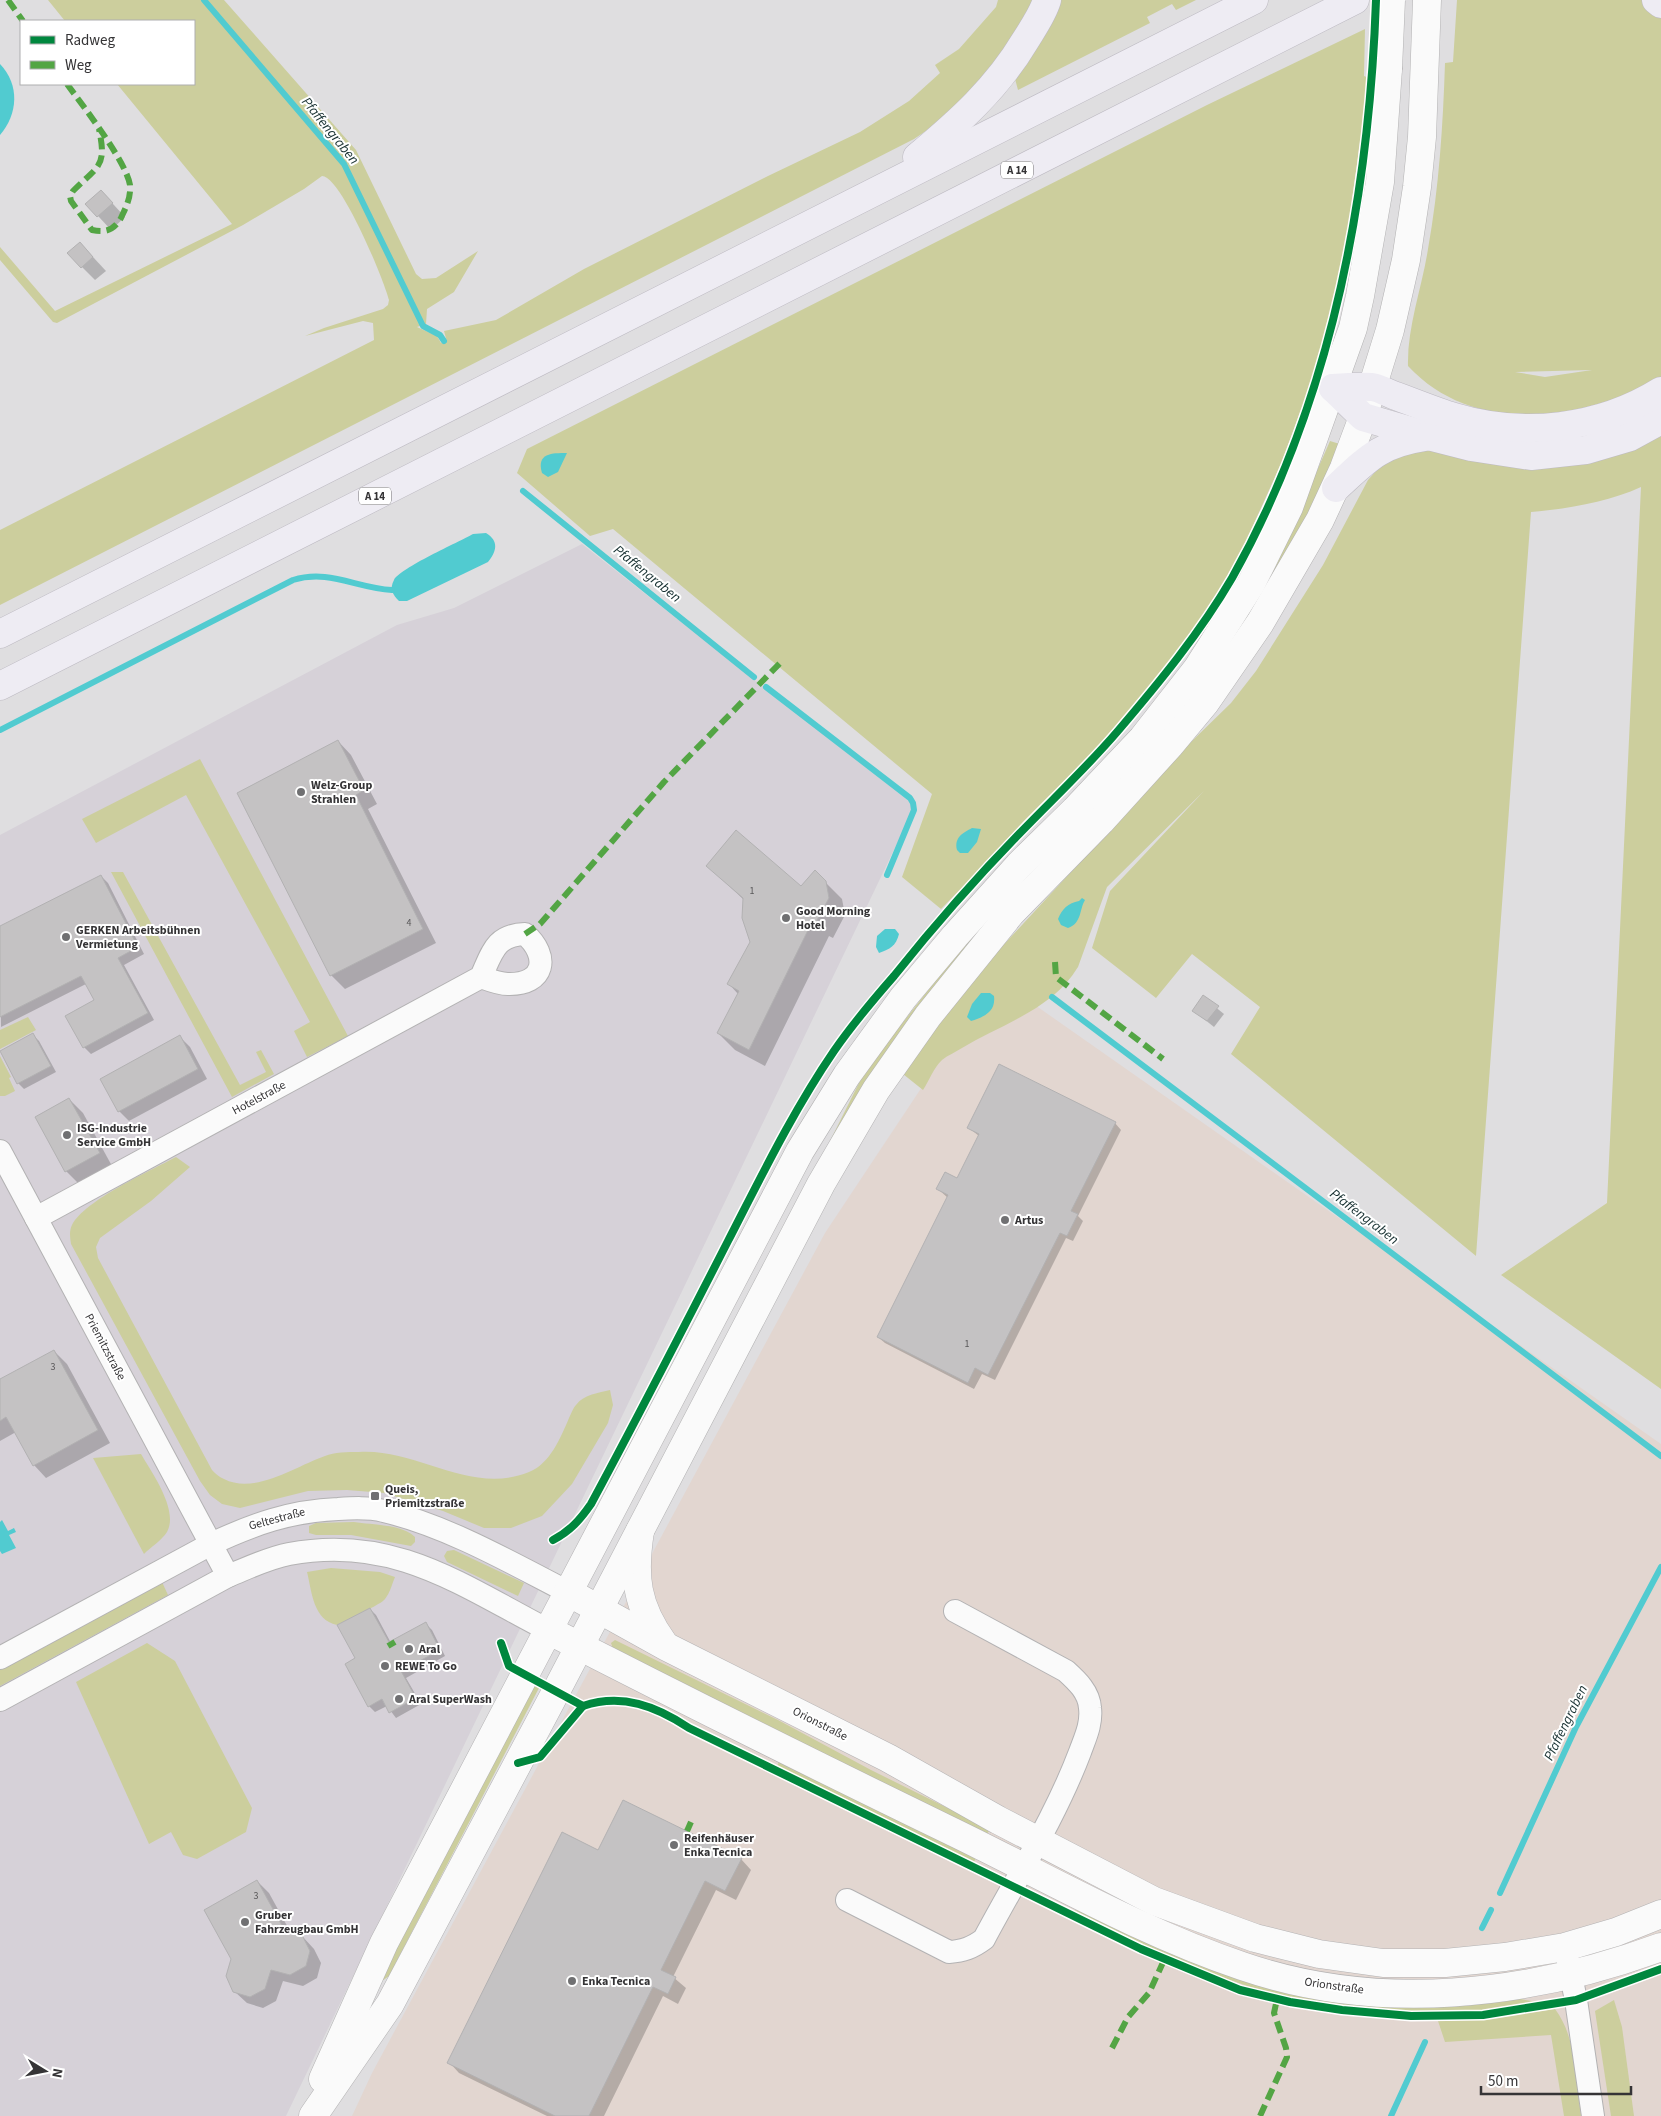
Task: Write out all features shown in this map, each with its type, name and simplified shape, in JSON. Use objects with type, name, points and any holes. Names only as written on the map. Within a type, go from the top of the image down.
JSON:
[{"type":"highway","points":[[878,189],[955,126],[988,93],[1012,64],[1047,0]]},
{"type":"highway","points":[[0,634],[1254,0]]},
{"type":"highway","name":"A 14","points":[[0,686],[1355,0]]},
{"type":"highway","points":[[1286,35],[1391,0]]},
{"type":"highway","points":[[1656,0],[1661,4]]},
{"type":"highway","points":[[1333,388],[1372,387],[1455,418],[1526,429],[1554,428],[1594,420],[1647,400],[1661,391]]},
{"type":"highway","points":[[1333,388],[1363,417],[1471,447],[1531,456],[1586,450],[1630,437],[1661,420]]},
{"type":"highway","points":[[1336,488],[1369,457],[1390,445],[1428,436]]},
{"type":"main road","points":[[307,2116],[384,1943],[800,1151],[847,1075],[903,998],[955,936],[1020,865],[1143,738],[1197,669],[1251,584],[1289,506],[1353,328],[1372,236],[1380,182],[1391,0]]},
{"type":"main road","points":[[313,2116],[390,2004],[580,1646],[821,1184],[876,1090],[928,1016],[1011,913],[1101,821],[1205,703],[1260,623],[1320,520],[1336,488],[1363,417],[1390,330],[1406,260],[1417,187],[1427,0]]},
{"type":"main road","points":[[641,1528],[636,1566],[637,1585],[643,1607],[653,1628],[667,1647]]},
{"type":"main road","name":"Orionstraße","points":[[568,1592],[667,1647],[888,1758],[998,1820],[1154,1900],[1255,1938],[1319,1954],[1383,1964],[1445,1963],[1505,1957],[1565,1947],[1616,1932],[1661,1914]]},
{"type":"main road","name":"Orionstraße","points":[[548,1630],[1129,1921],[1243,1967],[1291,1980],[1346,1989],[1438,1995],[1485,1990],[1571,1975],[1627,1960],[1661,1947]]},
{"type":"street","name":"Hotelstraße","points":[[36,1218],[481,977]]},
{"type":"street","name":"Priemitzstraße","points":[[0,1151],[228,1576]]},
{"type":"street","name":"Geltestraße","points":[[0,1658],[211,1544],[245,1528],[297,1512],[351,1508],[382,1510],[437,1528],[568,1592]]},
{"type":"street","points":[[0,1700],[228,1576],[261,1562],[288,1554],[344,1549],[380,1553],[400,1558],[448,1577],[548,1630]]},
{"type":"street","points":[[847,1900],[949,1952],[963,1951],[984,1939],[1039,1841],[1069,1780],[1089,1726],[1090,1708],[1087,1694],[1066,1671],[955,1611]]},
{"type":"street","points":[[1565,1947],[1593,2116]]},
{"type":"shaded area","points":[[582,544],[915,806],[286,2116],[0,2116],[0,835],[397,625],[454,608]]},
{"type":"shaded area","points":[[995,977],[1661,1444],[1661,2116],[352,2116],[372,2073],[825,1233]]},
{"type":"green space","points":[[48,0],[224,0],[356,150],[416,274],[422,279],[436,278],[478,251],[454,292],[427,309],[426,324],[417,327],[437,336],[441,343],[447,342],[444,331],[496,320],[584,269],[860,132],[909,101],[940,73],[935,65],[959,49],[996,7],[998,0],[1042,0],[1038,9],[951,114],[914,139],[0,605],[0,530],[374,340],[373,323],[363,321],[305,336],[383,309],[388,305],[389,300],[361,230],[340,193],[330,181],[322,176],[304,189],[243,225],[57,323],[53,322],[0,260],[0,247],[55,311],[232,224],[118,85],[195,85],[195,20],[64,20]]},
{"type":"green space","points":[[1058,0],[1196,0],[1176,10],[1172,4],[1147,17],[1150,23],[1018,90],[1014,75]]},
{"type":"green space","points":[[1457,0],[1644,0],[1661,12],[1661,379],[1630,393],[1598,404],[1564,411],[1530,414],[1497,412],[1465,404],[1435,389],[1408,366],[1410,337],[1432,226],[1438,180],[1445,63],[1453,62]],"holes":[[[1592,370],[1545,377],[1515,372]]]},
{"type":"green space","points":[[1365,29],[1364,76],[1369,78],[1346,243],[1328,324],[1312,380],[1281,464],[1241,552],[1194,629],[1116,730],[941,909],[902,877],[932,794],[613,529],[590,536],[517,473],[527,449],[1207,105]]},
{"type":"green space","points":[[1661,426],[1661,1389],[1501,1275],[1607,1203],[1641,487],[1615,497],[1587,504],[1531,512],[1476,1256],[1231,1054],[1260,1007],[1192,954],[1156,998],[1092,948],[1110,891],[1204,791],[1107,887],[1078,967],[1055,994],[1026,1014],[944,1058],[923,1090],[903,1074],[972,979],[1191,742],[1231,703],[1256,671],[1323,565],[1368,480],[1387,459],[1429,447],[1495,456]]},
{"type":"green space","points":[[1330,441],[1343,445],[1318,502],[1212,676],[965,950],[820,1161],[865,1071],[961,948],[1245,618],[1274,569]]},
{"type":"green space","points":[[200,759],[348,1036],[307,1057],[294,1031],[310,1022],[186,795],[96,843],[82,819]]},
{"type":"green space","points":[[111,872],[123,872],[240,1085],[266,1072],[256,1052],[261,1050],[274,1074],[232,1097]]},
{"type":"green space","points":[[28,1017],[36,1030],[0,1049],[0,1030]]},
{"type":"green space","points":[[0,1056],[11,1077],[9,1078],[15,1091],[5,1096],[0,1096]]},
{"type":"green space","points":[[176,1157],[190,1167],[151,1201],[100,1238],[96,1247],[98,1258],[212,1470],[217,1475],[236,1483],[249,1484],[275,1477],[329,1455],[341,1452],[359,1452],[381,1453],[402,1457],[465,1475],[507,1478],[529,1472],[543,1463],[554,1449],[573,1409],[579,1401],[610,1390],[613,1405],[608,1423],[572,1484],[542,1516],[511,1528],[484,1528],[443,1511],[384,1493],[347,1490],[308,1491],[240,1508],[222,1504],[210,1495],[200,1481],[70,1239],[72,1225],[79,1215],[90,1206],[119,1187]]},
{"type":"green space","points":[[141,1454],[163,1492],[170,1513],[170,1523],[167,1532],[144,1554],[93,1458]]},
{"type":"green space","points":[[354,1522],[395,1527],[415,1537],[415,1542],[411,1546],[351,1535],[316,1535],[309,1533],[309,1526],[316,1523]]},
{"type":"green space","points":[[454,1550],[524,1583],[518,1596],[447,1562],[444,1556],[447,1551]]},
{"type":"green space","points":[[331,1568],[380,1572],[395,1577],[385,1599],[337,1625],[329,1622],[318,1611],[312,1596],[307,1572]]},
{"type":"green space","points":[[162,1582],[168,1595],[0,1686],[0,1670]]},
{"type":"green space","points":[[615,1640],[778,1720],[871,1770],[990,1829],[986,1836],[613,1649],[611,1643]]},
{"type":"green space","points":[[147,1643],[175,1661],[252,1808],[246,1832],[197,1859],[183,1855],[171,1832],[149,1844],[76,1682]]},
{"type":"green space","points":[[531,1684],[539,1688],[389,1976],[382,1981],[381,1973]]},
{"type":"green space","points":[[780,1760],[977,1856],[974,1862],[777,1766]]},
{"type":"green space","points":[[1066,1909],[1081,1911],[1419,2007],[1465,2006],[1520,1999],[1543,2003],[1470,2011],[1396,2013],[1352,2009],[1309,2002],[1267,1992],[1226,1979],[1145,1946]]},
{"type":"green space","points":[[1614,2000],[1622,2027],[1634,2116],[1611,2116],[1595,2011]]},
{"type":"green space","points":[[1555,2009],[1568,2033],[1572,2046],[1581,2116],[1564,2116],[1551,2035],[1445,2042],[1438,2021],[1483,2019]]},
{"type":"water","points":[[0,64],[11,81],[14,90],[14,100],[10,118],[0,135]]},
{"type":"water","points":[[567,453],[558,472],[548,477],[542,473],[541,461],[543,458],[551,454]]},
{"type":"water","points":[[486,533],[495,543],[495,550],[488,562],[407,601],[399,601],[392,592],[394,580],[407,569],[473,534]]},
{"type":"water","points":[[972,828],[981,829],[977,842],[968,853],[960,853],[956,846],[958,839]]},
{"type":"water","points":[[1082,898],[1085,900],[1076,923],[1068,928],[1061,925],[1058,919],[1061,912]]},
{"type":"water","points":[[885,929],[895,929],[899,934],[892,946],[879,953],[876,947],[877,936]]},
{"type":"water","points":[[981,993],[990,993],[994,996],[993,1006],[985,1016],[971,1021],[967,1017],[972,1004]]},
{"type":"water","points":[[2,1520],[8,1531],[14,1528],[16,1532],[9,1535],[16,1548],[2,1554],[0,1551],[0,1522]]},
{"type":"building","points":[[101,190],[113,203],[97,217],[85,204]]},
{"type":"building","points":[[80,242],[93,257],[81,268],[67,253]]},
{"type":"building","points":[[338,740],[364,790],[356,795],[423,929],[330,976],[237,793]]},
{"type":"building","name":"Good Morning Hotel","points":[[736,830],[801,886],[815,870],[826,881],[829,898],[816,922],[813,920],[749,1050],[717,1033],[739,991],[727,984],[750,942],[742,918],[743,898],[706,866]]},
{"type":"building","name":"GERKEN Arbeitsbühnen Vermietung","points":[[101,875],[138,947],[118,958],[148,1013],[83,1048],[65,1016],[94,1000],[81,976],[0,1017],[0,926]]},
{"type":"building","points":[[1203,995],[1219,1006],[1207,1021],[1192,1011]]},
{"type":"building","points":[[33,1033],[51,1066],[17,1084],[0,1051]]},
{"type":"building","points":[[180,1035],[198,1069],[118,1112],[100,1079]]},
{"type":"building","name":"Artus","points":[[999,1064],[1116,1122],[1071,1211],[1078,1214],[1067,1236],[1060,1233],[988,1375],[975,1368],[968,1383],[877,1337],[948,1195],[936,1189],[945,1172],[957,1178],[979,1134],[967,1128]]},
{"type":"building","name":"ISG-Industrie Service GmbH","points":[[69,1098],[100,1153],[65,1172],[35,1117]]},
{"type":"building","points":[[54,1350],[98,1430],[33,1466],[6,1417],[0,1421],[0,1379]]},
{"type":"building","points":[[370,1608],[389,1642],[426,1622],[440,1650],[401,1671],[416,1698],[389,1713],[382,1699],[368,1707],[345,1664],[355,1658],[337,1625]]},
{"type":"building","name":"Enka Tecnica","points":[[623,1800],[742,1858],[725,1891],[705,1881],[661,1970],[676,1977],[668,1994],[653,1987],[589,2116],[555,2116],[447,2063],[562,1832],[598,1850]]},
{"type":"building","points":[[257,1880],[285,1931],[302,1935],[310,1951],[306,1966],[290,1975],[271,1970],[265,1989],[250,1997],[233,1992],[226,1976],[231,1959],[204,1910]]},
{"type":"waterway","name":"Pfaffengraben","points":[[204,0],[344,164],[423,326],[440,335],[444,341]]},
{"type":"waterway","name":"Pfaffengraben","points":[[523,491],[754,677]]},
{"type":"waterway","points":[[0,730],[293,580],[306,577],[331,578],[379,589],[392,590]]},
{"type":"waterway","name":"Pfaffengraben","points":[[766,687],[910,798],[914,810],[887,875]]},
{"type":"waterway","name":"Pfaffengraben","points":[[1052,997],[1661,1456]]},
{"type":"waterway","name":"Pfaffengraben","points":[[1500,1893],[1576,1727],[1661,1567]]},
{"type":"waterway","name":"Pfaffengraben","points":[[1482,1928],[1491,1910]]},
{"type":"waterway","name":"Pfaffengraben","points":[[1391,2116],[1425,2042]]},
{"type":"marked path","points":[[8,0],[22,20]]},
{"type":"marked path","points":[[68,85],[113,148],[130,185],[129,198],[121,218],[109,230],[101,231],[92,230],[71,201],[70,196],[99,164],[102,151],[99,129]]},
{"type":"marked path","points":[[525,934],[540,924],[664,782],[781,662]]},
{"type":"marked path","points":[[1055,962],[1056,977],[1163,1059]]},
{"type":"marked path","points":[[388,1646],[395,1642]]},
{"type":"marked path","points":[[687,1831],[691,1822]]},
{"type":"marked path","points":[[1112,2048],[1128,2017],[1149,1993],[1165,1958]]},
{"type":"marked path","points":[[1260,2116],[1287,2057],[1286,2048],[1274,2013],[1277,1999]]},
{"type":"cycle path","points":[[553,1540],[574,1525],[591,1504],[778,1144],[834,1051],[863,1013],[956,902],[1004,849],[1094,758],[1117,732],[1163,677],[1206,619],[1232,578],[1266,511],[1295,441],[1319,370],[1338,298],[1353,224],[1364,150],[1372,75],[1376,0]]},
{"type":"cycle path","points":[[501,1643],[509,1666],[583,1706],[597,1702],[625,1701],[664,1713],[689,1728],[1141,1949],[1240,1990],[1290,2002],[1342,2010],[1411,2016],[1483,2015],[1576,2000],[1661,1969]]},
{"type":"cycle path","points":[[518,1763],[540,1757],[583,1706]]},
{"type":"place","name":"Welz-Group Strahlen","points":[[301,792]]},
{"type":"place","name":"Good Morning Hotel","points":[[786,918]]},
{"type":"place","name":"GERKEN Arbeitsbühnen Vermietung","points":[[66,937]]},
{"type":"place","name":"ISG-Industrie Service GmbH","points":[[67,1135]]},
{"type":"place","name":"Artus","points":[[1005,1220]]},
{"type":"place","name":"Queis, Priemitzstraße","points":[[375,1496]]},
{"type":"place","name":"Aral","points":[[409,1649]]},
{"type":"place","name":"REWE To Go","points":[[385,1666]]},
{"type":"place","name":"Aral SuperWash","points":[[399,1699]]},
{"type":"place","name":"Reifenhäuser Enka Tecnica","points":[[674,1845]]},
{"type":"place","name":"Gruber Fahrzeugbau GmbH","points":[[245,1922]]},
{"type":"place","name":"Enka Tecnica","points":[[572,1981]]}]
